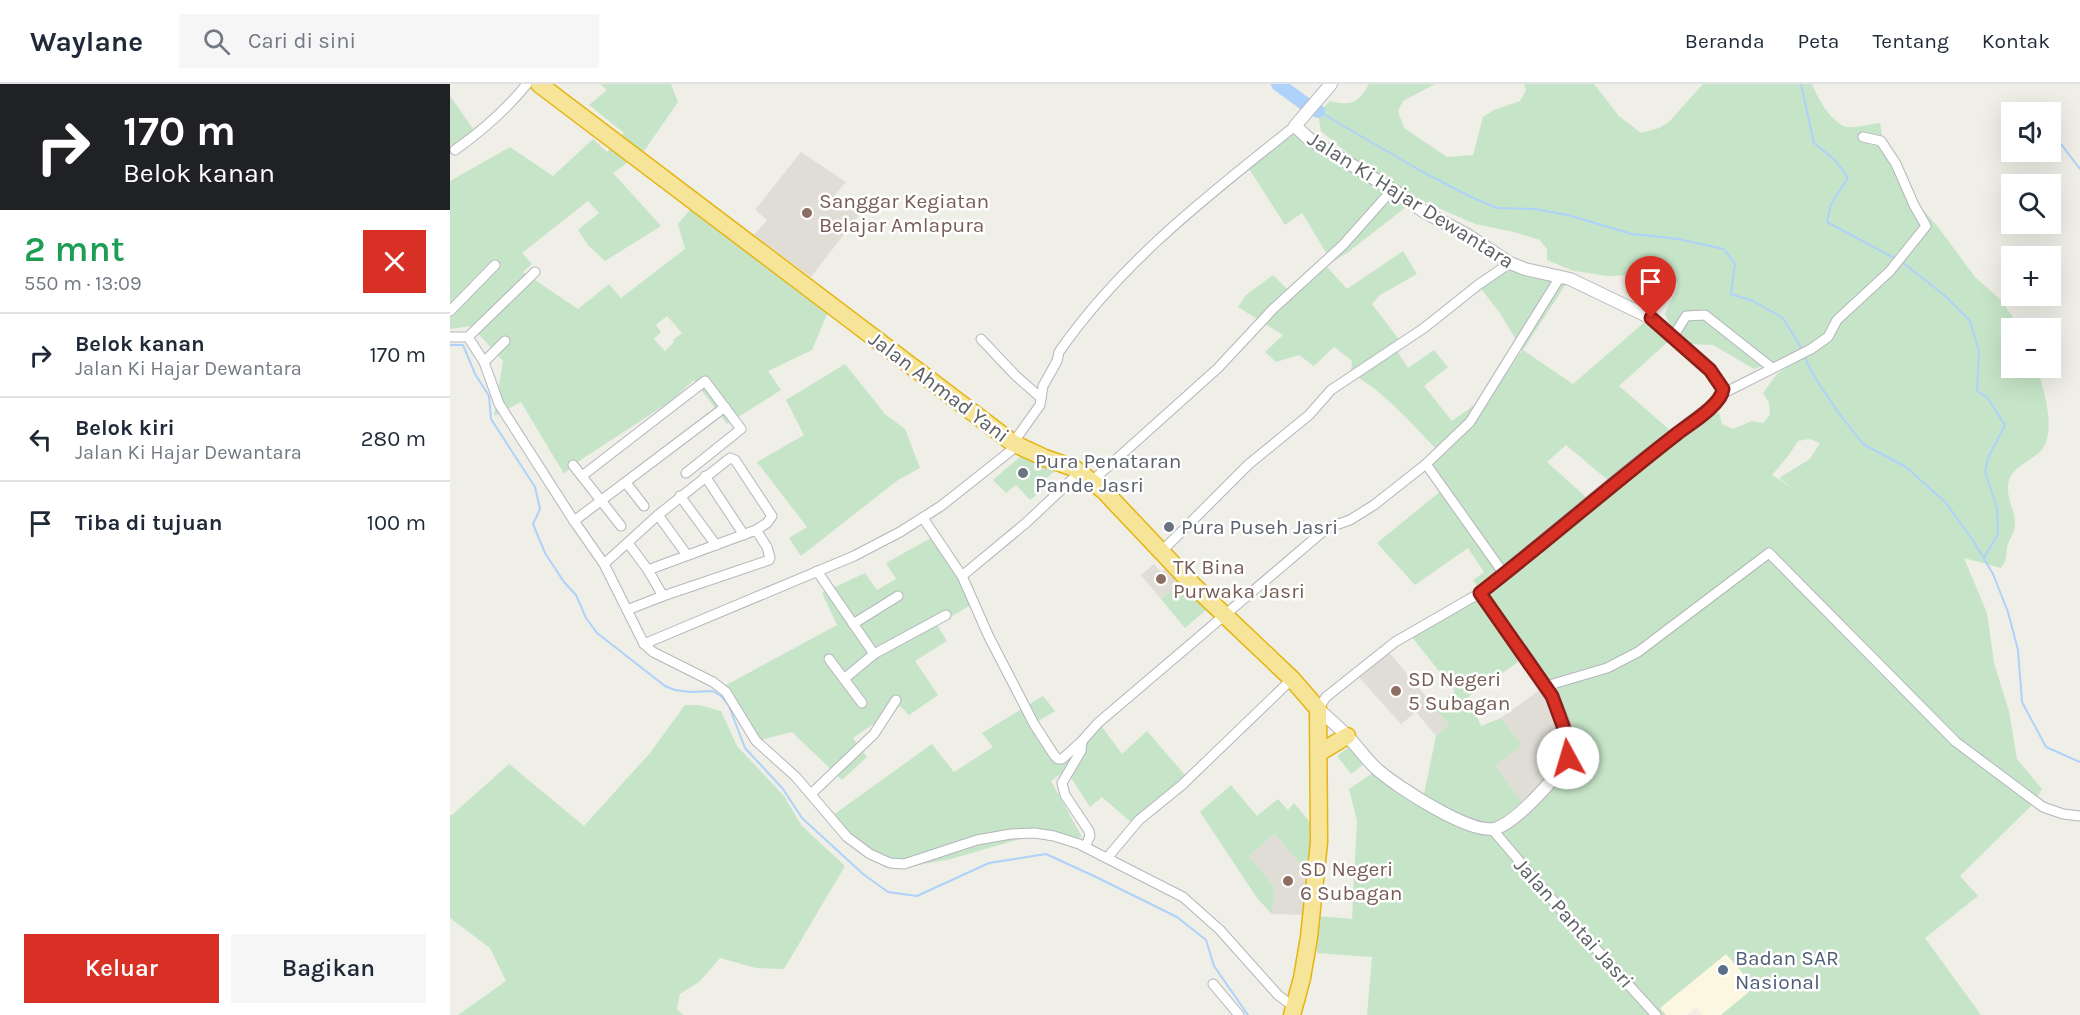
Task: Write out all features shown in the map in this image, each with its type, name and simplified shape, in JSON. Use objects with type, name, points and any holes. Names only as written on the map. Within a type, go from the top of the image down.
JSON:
[{"type":"highway","name":"Jalan Ahmad Yani","points":[[539,84],[1015,444],[1086,477],[1292,679],[1318,709]]},
{"type":"highway","points":[[1293,1012],[1310,937],[1319,842],[1318,709]]},
{"type":"highway","points":[[1319,753],[1347,736]]},
{"type":"street","points":[[455,150],[485,129],[509,106],[527,84]]},
{"type":"street","name":"Jalan Ki Hajar Dewantara","points":[[1331,84],[1299,121],[1303,134],[1423,211],[1469,236],[1510,263],[1560,277],[1642,313],[1661,326],[1714,375],[1721,384],[1722,394]]},
{"type":"street","points":[[644,644],[854,556],[941,506],[1015,444],[1040,405],[1043,386],[1057,361],[1059,351],[1120,278],[1189,211],[1224,185],[1299,121]]},
{"type":"street","points":[[1480,593],[1546,686],[1562,721],[1568,746],[1568,758],[1564,766],[1528,805],[1500,826],[1492,829],[1457,820],[1416,798],[1378,770],[1318,709],[1326,697],[1395,642],[1480,593],[1638,463],[1711,407],[1722,394],[1811,349],[1828,337],[1838,320],[1890,271],[1926,226],[1896,164],[1881,141],[1863,137]]},
{"type":"street","points":[[962,576],[1218,368],[1247,335],[1326,262],[1392,190]]},
{"type":"street","points":[[1161,552],[1249,464],[1309,415],[1331,390],[1424,328],[1510,263]]},
{"type":"street","points":[[450,311],[495,265]]},
{"type":"street","points":[[450,337],[468,337],[535,272]]},
{"type":"street","points":[[923,518],[962,576],[989,637],[1034,724],[1054,755],[1062,759],[1098,723],[1327,528],[1357,516],[1426,465],[1470,422],[1560,277]]},
{"type":"street","points":[[1673,338],[1686,316],[1705,315],[1772,368]]},
{"type":"street","points":[[468,337],[484,362],[499,404],[604,564],[644,644],[653,652],[713,682],[726,692],[756,741],[796,777],[847,837],[870,854],[898,864],[912,863],[977,840],[1011,834],[1035,833],[1054,836],[1085,847],[1183,897],[1220,930],[1293,1012]]},
{"type":"street","points":[[981,339],[1015,375],[1041,398]]},
{"type":"street","points":[[484,362],[505,341]]},
{"type":"street","points":[[582,476],[705,381],[741,429],[686,473]]},
{"type":"street","points":[[574,521],[725,408]]},
{"type":"street","points":[[604,564],[680,496],[727,459],[732,458],[771,514],[771,520],[744,535],[648,570]]},
{"type":"street","points":[[573,465],[621,526]]},
{"type":"street","points":[[1426,465],[1504,574]]},
{"type":"street","points":[[705,476],[744,535]]},
{"type":"street","points":[[626,483],[644,506]]},
{"type":"street","points":[[680,496],[716,545]]},
{"type":"street","points":[[658,515],[687,555]]},
{"type":"street","points":[[627,610],[768,560],[771,558],[769,551],[756,530]]},
{"type":"street","points":[[628,543],[648,570],[663,596]]},
{"type":"street","points":[[1546,686],[1607,668],[1638,652],[1769,553],[1956,742],[2043,807],[2063,814],[2080,816]]},
{"type":"street","points":[[817,571],[874,654]]},
{"type":"street","points":[[853,624],[898,597]]},
{"type":"street","points":[[844,679],[874,654],[946,615]]},
{"type":"street","points":[[829,659],[862,703]]},
{"type":"street","points":[[1107,858],[1139,820],[1182,785],[1292,679]]},
{"type":"street","points":[[811,794],[874,734],[896,700]]},
{"type":"street","points":[[1082,741],[1081,751],[1062,783],[1065,795],[1089,831],[1090,836],[1085,847]]},
{"type":"street","name":"Jalan Pantai Jasri","points":[[1492,829],[1568,918],[1656,1015]]},
{"type":"street","points":[[1213,984],[1239,1015]]},
{"type":"shaded area","name":"Sanggar Kegiatan Belajar Amlapura","points":[[801,152],[846,182],[834,196],[859,215],[811,277],[754,235],[767,220],[755,210]]},
{"type":"shaded area","name":"TK Bina Purwaka Jasri","points":[[1154,564],[1161,572],[1168,567],[1182,583],[1161,599],[1141,575]]},
{"type":"shaded area","name":"SD Negeri 5 Subagan","points":[[1387,650],[1449,724],[1436,736],[1416,712],[1401,724],[1356,674]]},
{"type":"shaded area","points":[[1541,689],[1556,717],[1568,756],[1524,805],[1494,764],[1522,745],[1501,718]]},
{"type":"shaded area","name":"SD Negeri 6 Subagan","points":[[1275,834],[1308,874],[1306,915],[1272,914],[1274,887],[1249,856]]},
{"type":"shaded area","name":"Badan SAR Nasional","points":[[1726,954],[1755,987],[1721,1015],[1702,1015],[1696,1008],[1687,1015],[1666,1015],[1660,1008]]},
{"type":"green space","points":[[600,84],[671,84],[678,102],[644,151],[613,173],[661,226],[605,261],[588,245],[578,230],[599,213],[588,201],[522,253],[532,264],[523,272],[578,309],[609,284],[621,298],[685,249],[678,224],[693,206],[828,312],[812,350],[768,371],[781,390],[727,424],[694,380],[671,401],[573,465],[564,474],[521,402],[494,416],[503,361],[471,326],[450,329],[450,181],[510,147],[553,176],[593,139],[607,152],[624,133],[589,105],[607,90]],"holes":[[[667,316],[682,333],[665,351],[654,339],[661,332],[656,325]]]},
{"type":"green space","points":[[1369,84],[1435,84],[1403,101],[1398,111],[1404,128],[1447,157],[1473,155],[1483,117],[1494,110],[1520,101],[1526,90],[1524,84],[1594,84],[1619,116],[1641,133],[1659,128],[1669,122],[1703,84],[1812,84],[1826,109],[1841,125],[1850,127],[1880,123],[1882,135],[1913,198],[1975,277],[2001,300],[2001,306],[2005,306],[2013,318],[2001,318],[2001,378],[2040,378],[2049,426],[2043,448],[2017,469],[2009,480],[2008,492],[2015,528],[2001,568],[1964,558],[1987,613],[1994,663],[2009,711],[2017,759],[2042,789],[2034,803],[1960,876],[1978,896],[1925,938],[1981,1015],[1721,1015],[1755,987],[1726,954],[1660,1008],[1666,1015],[1367,1015],[1372,957],[1317,953],[1317,916],[1352,919],[1357,821],[1349,789],[1382,767],[1423,799],[1436,736],[1449,724],[1435,708],[1455,691],[1411,636],[1483,593],[1473,580],[1484,572],[1468,548],[1415,585],[1377,543],[1442,490],[1421,466],[1439,452],[1387,399],[1351,373],[1352,361],[1334,347],[1314,366],[1299,355],[1276,362],[1265,352],[1283,335],[1238,307],[1246,295],[1273,275],[1289,291],[1327,254],[1302,213],[1285,225],[1248,167],[1298,131],[1411,203],[1347,253],[1326,266],[1347,289],[1403,251],[1417,274],[1380,295],[1372,304],[1404,346],[1397,351],[1408,368],[1434,350],[1448,367],[1424,386],[1452,421],[1477,403],[1485,407],[1522,350],[1500,313],[1478,285],[1508,264],[1566,284],[1523,350],[1573,384],[1648,319],[1671,339],[1619,386],[1679,438],[1719,412],[1722,424],[1733,429],[1752,421],[1763,423],[1770,415],[1769,403],[1763,393],[1776,375],[1784,369],[1776,362],[1754,369],[1713,345],[1690,344],[1672,329],[1665,314],[1678,283],[1654,274],[1608,276],[1574,271],[1547,260],[1547,249],[1540,240],[1475,224],[1409,195],[1360,164],[1321,131],[1318,114],[1330,101],[1349,103],[1361,96]],"holes":[[[1809,439],[1820,443],[1810,459],[1779,478],[1795,490],[1772,475],[1798,441]],[[1566,445],[1616,487],[1597,507],[1547,462]],[[1521,660],[1541,689],[1556,717],[1568,756],[1524,805],[1495,765],[1522,745],[1501,718],[1481,726],[1469,696]]]},
{"type":"green space","points":[[450,96],[476,133],[450,151]]},
{"type":"green space","points":[[845,364],[885,414],[905,429],[920,468],[898,480],[801,556],[789,538],[807,527],[757,462],[804,435],[786,400]]},
{"type":"green space","points":[[1021,456],[1055,471],[1040,483],[1044,489],[1030,500],[1016,485],[1006,493],[993,480]]},
{"type":"green space","points":[[938,534],[976,602],[937,625],[947,641],[915,661],[938,695],[909,715],[900,706],[853,738],[867,757],[842,780],[792,732],[756,741],[719,689],[837,625],[822,593],[865,573],[877,590],[896,579],[886,563]]},
{"type":"green space","points":[[1182,583],[1207,609],[1185,628],[1161,599]]},
{"type":"green space","points":[[1043,696],[1055,711],[1035,723],[1059,757],[1100,724],[1122,754],[1147,731],[1190,781],[1182,792],[1132,823],[1102,797],[1090,807],[1066,770],[1051,781],[1082,837],[1060,842],[1027,837],[951,859],[902,868],[888,864],[829,818],[932,744],[954,772],[993,747],[982,733]]},
{"type":"green space","points":[[685,705],[699,705],[721,711],[737,746],[784,796],[801,825],[845,866],[784,969],[756,968],[720,958],[699,982],[680,994],[677,1009],[683,1015],[458,1015],[506,981],[490,948],[450,918],[450,815],[509,764],[584,826],[650,753]]},
{"type":"green space","points":[[1349,747],[1363,765],[1351,774],[1337,756]]},
{"type":"green space","points":[[1231,785],[1257,816],[1278,799],[1288,810],[1294,803],[1319,833],[1308,874],[1275,834],[1249,856],[1274,887],[1272,914],[1257,898],[1200,812]]},
{"type":"waterway","points":[[1278,84],[1318,111]]},
{"type":"waterway","points":[[1801,84],[1814,143],[1836,161],[1848,178],[1831,204],[1827,222],[1896,259]]},
{"type":"waterway","points":[[1318,111],[1421,171],[1497,208],[1535,209],[1568,215],[1632,234],[1678,239],[1724,249],[1735,264],[1731,294],[1753,301],[1783,318],[1802,349]]},
{"type":"waterway","points":[[2061,144],[2080,169]]},
{"type":"waterway","points":[[1901,261],[1944,295],[1970,321],[1979,352],[1977,391],[1987,397],[2005,425],[1988,458],[1985,472],[1997,508],[1998,534],[1984,558]]},
{"type":"waterway","points":[[450,345],[463,345],[475,374],[489,396],[491,419],[535,487],[540,509],[533,524],[545,553],[564,582],[576,595],[586,618],[597,633],[665,686],[690,692],[713,691],[722,697],[729,706],[745,748],[783,789],[802,818],[863,874],[888,892],[917,896],[989,863],[1046,854],[1177,917],[1206,940],[1214,966],[1248,1015]]},
{"type":"waterway","points":[[1804,355],[1812,373],[1863,444],[1906,467],[1946,503],[1974,542],[1993,574],[2008,612],[2018,650],[2022,702],[2046,747],[2080,762]]},
{"type":"place","name":"Sanggar Kegiatan Belajar Amlapura","points":[[807,213]]},
{"type":"place","name":"Pura Penataran Pande Jasri","points":[[1023,473]]},
{"type":"place","name":"Pura Puseh Jasri","points":[[1169,527]]},
{"type":"place","name":"TK Bina Purwaka Jasri","points":[[1161,579]]},
{"type":"place","name":"SD Negeri 5 Subagan","points":[[1396,691]]},
{"type":"place","name":"SD Negeri 6 Subagan","points":[[1288,881]]},
{"type":"place","name":"Badan SAR Nasional","points":[[1723,970]]},
{"type":"route","points":[[1568,758],[1566,734],[1552,696],[1480,593],[1721,397],[1723,389],[1714,375],[1651,318]]}]
